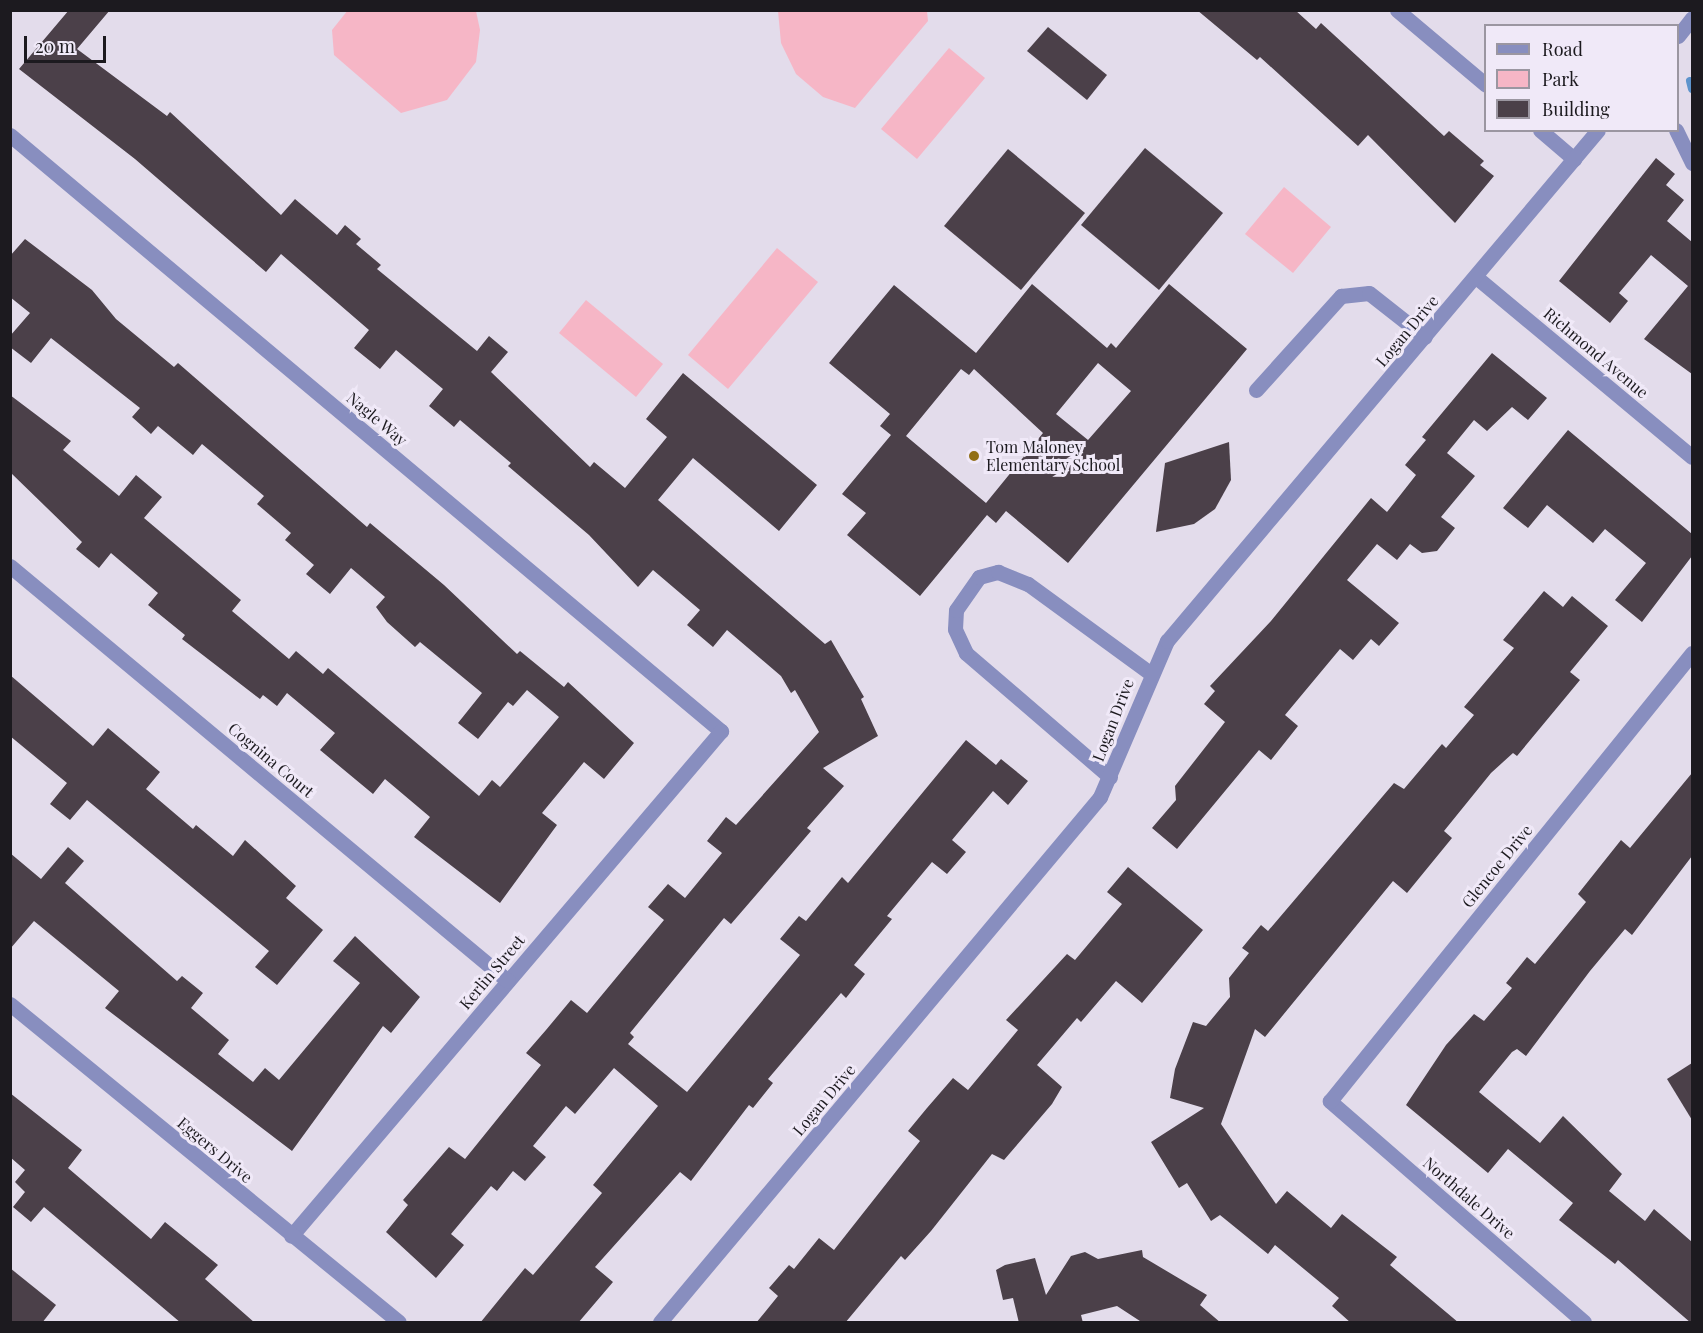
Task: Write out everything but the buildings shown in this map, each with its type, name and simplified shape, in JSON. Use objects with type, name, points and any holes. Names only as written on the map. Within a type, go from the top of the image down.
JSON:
[{"type":"street","points":[[1396,10],[1484,84]]},
{"type":"street","points":[[1679,34],[1692,18]]},
{"type":"street","points":[[1542,132],[1574,159]]},
{"type":"street","name":"Logan Drive","points":[[660,1323],[1059,848],[1110,777],[1150,673],[1167,642],[1596,132]]},
{"type":"street","points":[[1677,132],[1692,163]]},
{"type":"street","name":"Nagle Way","points":[[10,135],[721,731]]},
{"type":"street","name":"Richmond Avenue","points":[[1476,277],[1692,457]]},
{"type":"street","points":[[1256,390],[1341,296],[1369,293],[1425,337]]},
{"type":"street","name":"Cognina Court","points":[[10,566],[508,981]]},
{"type":"street","points":[[1110,777],[966,653],[955,629],[956,610],[979,577],[998,572],[1028,584],[1150,673]]},
{"type":"street","name":"Glencoe Drive","points":[[1330,1101],[1692,653]]},
{"type":"street","name":"Kerlin Street","points":[[291,1236],[721,731]]},
{"type":"street","name":"Eggers Drive","points":[[10,1004],[399,1323]]},
{"type":"street","name":"Northdale Drive","points":[[1330,1101],[1584,1323]]},
{"type":"green space","points":[[348,10],[476,11],[480,30],[476,62],[447,100],[401,113],[334,55],[332,30]]},
{"type":"green space","points":[[778,11],[927,11],[928,21],[855,108],[823,97],[796,74],[781,43]]},
{"type":"green space","points":[[949,48],[985,78],[917,159],[881,129]]},
{"type":"green space","points":[[1284,187],[1331,227],[1293,273],[1245,234]]},
{"type":"green space","points":[[777,248],[818,282],[728,389],[688,355]]},
{"type":"green space","points":[[586,300],[663,364],[636,397],[559,333]]},
{"type":"waterway","points":[[1690,81],[1692,89]]},
{"type":"place","name":"Tom Maloney Elementary School","points":[[974,456]]}]
